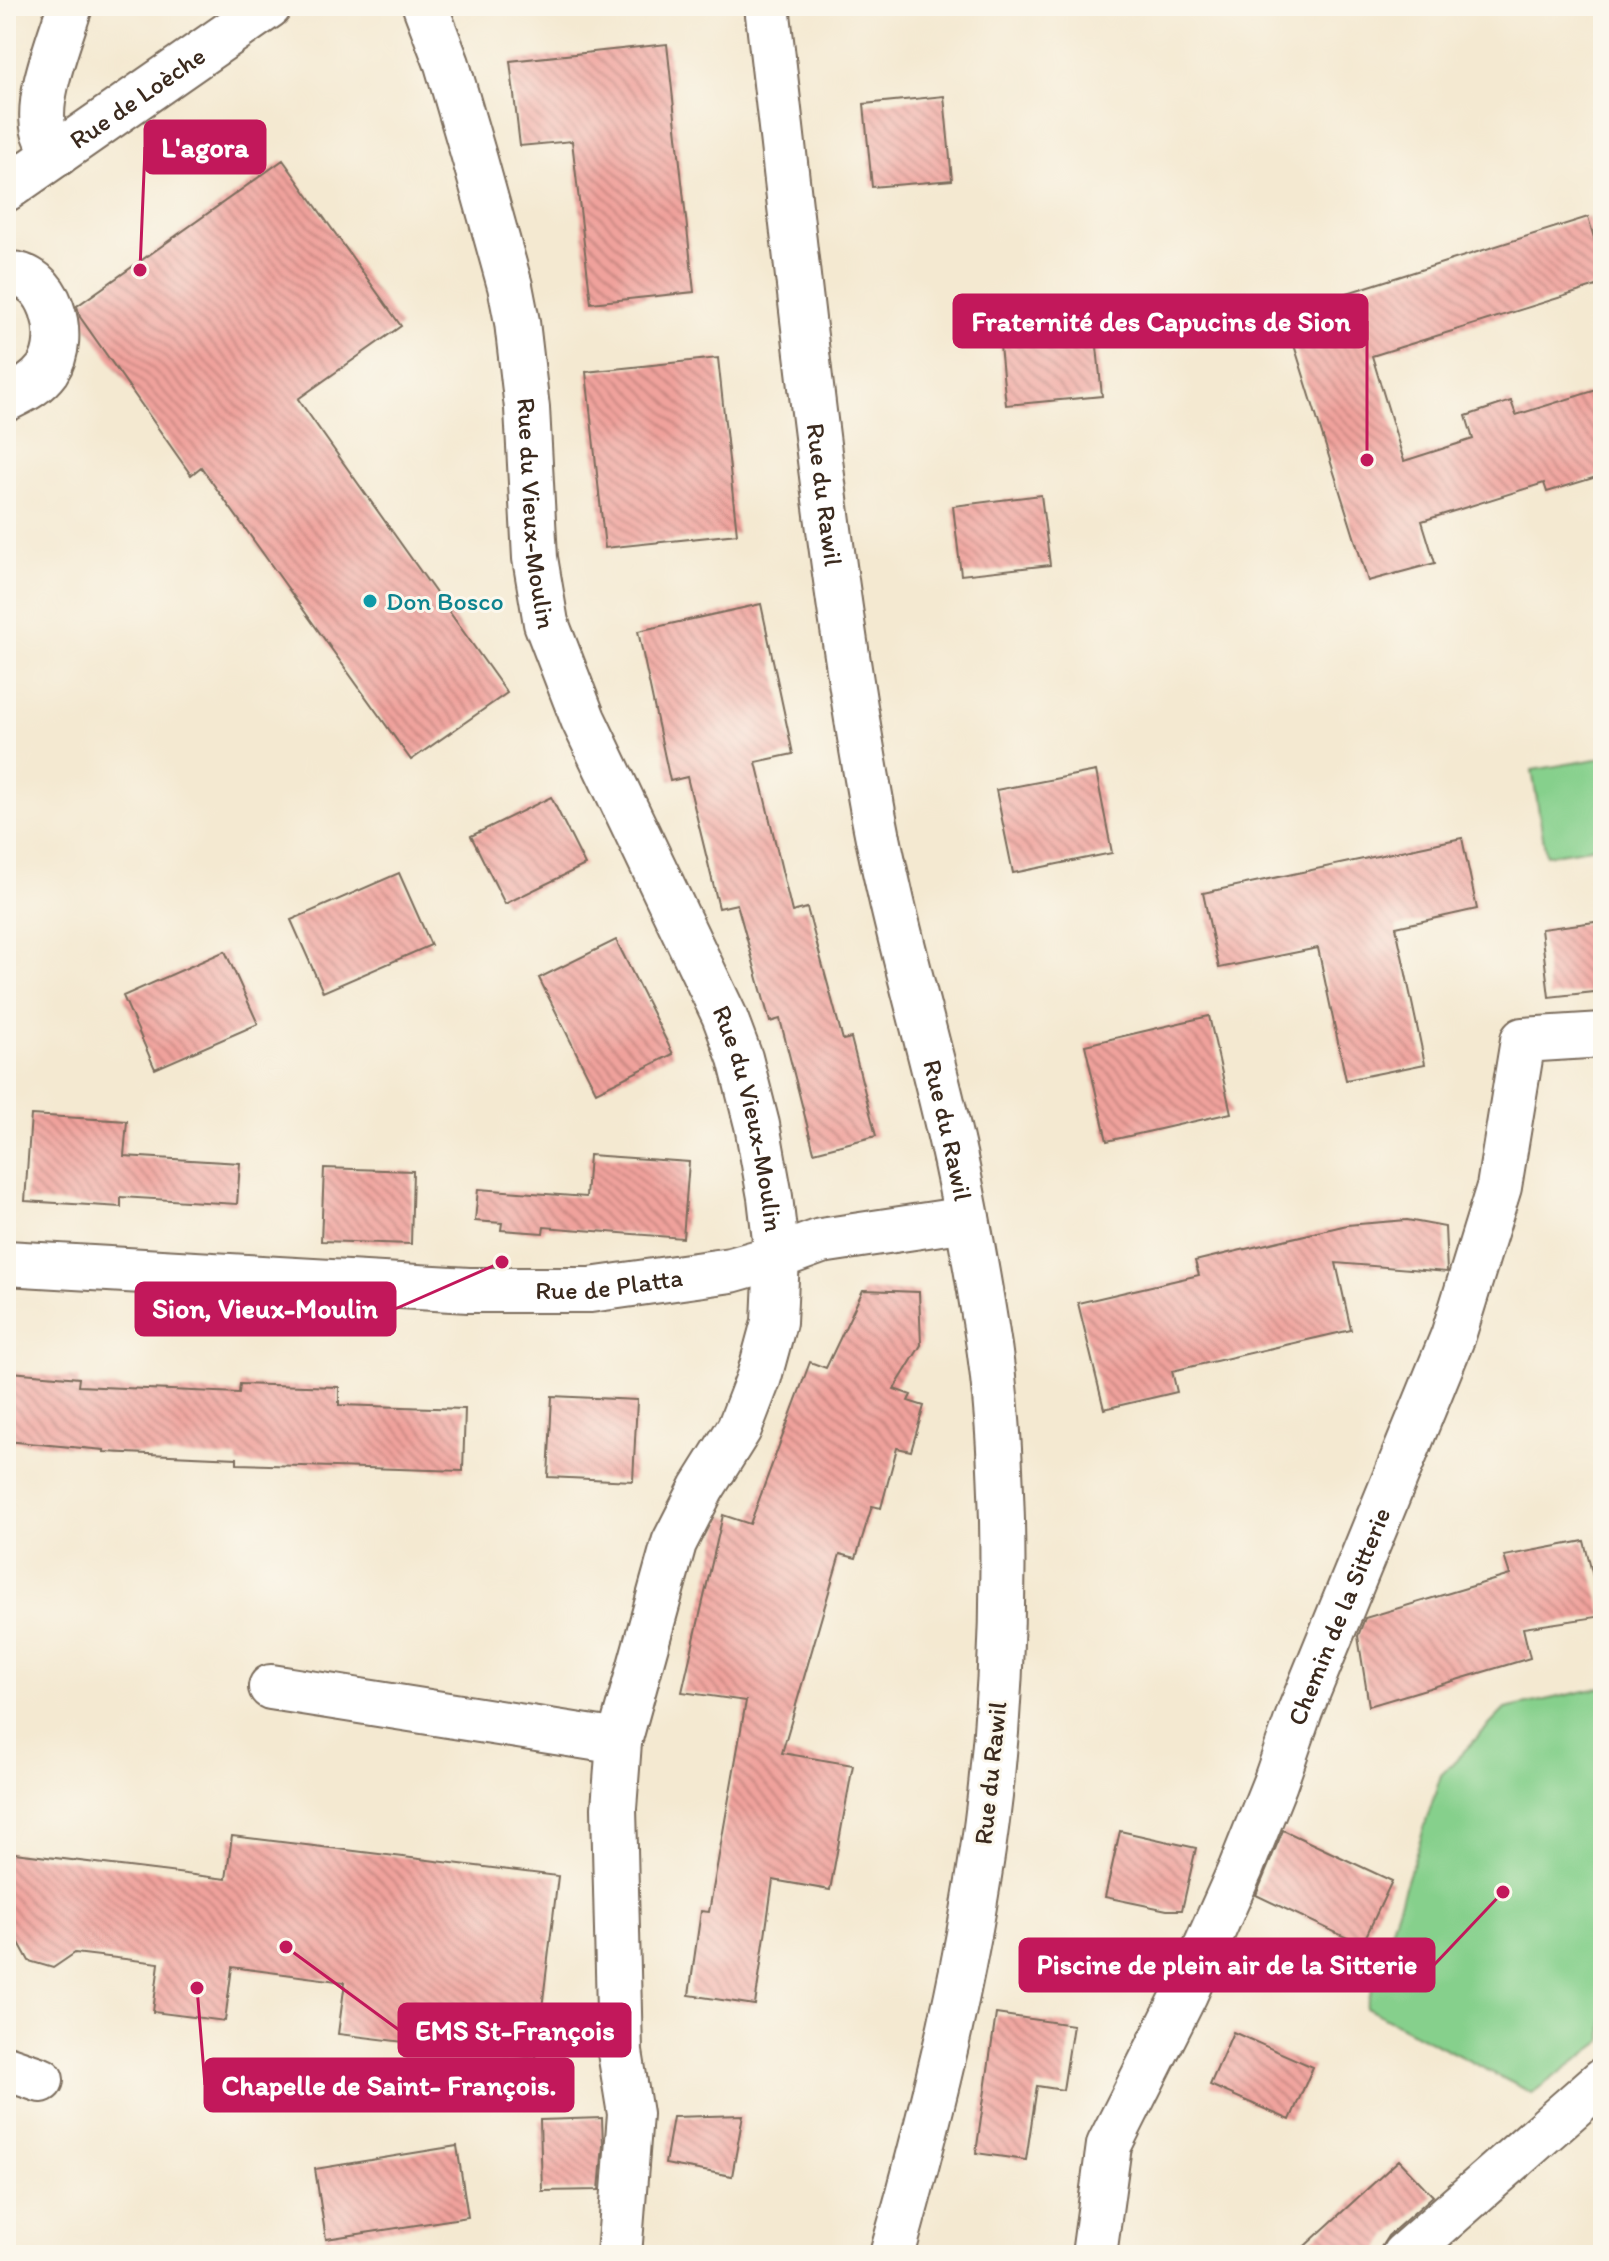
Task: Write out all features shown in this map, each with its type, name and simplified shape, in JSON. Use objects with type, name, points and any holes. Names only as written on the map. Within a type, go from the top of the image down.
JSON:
[{"type":"street","points":[[57,154],[43,129],[43,99],[70,6]]},
{"type":"street","name":"Rue de Loèche","points":[[6,189],[269,6]]},
{"type":"street","name":"Rue du Vieux-Moulin","points":[[425,6],[447,64],[510,286],[527,408],[535,558],[546,623],[583,719],[724,1015],[740,1058],[757,1125],[777,1257],[774,1322],[759,1377],[739,1429],[702,1488],[674,1543],[619,1742],[614,1808],[620,2052],[630,2114],[619,2255]]},
{"type":"street","name":"Rue du Rawil","points":[[767,6],[820,463],[869,795],[967,1219],[987,1329],[999,1440],[1002,1615],[990,1799],[956,1997],[919,2158],[892,2255]]},
{"type":"street","points":[[6,274],[18,273],[33,281],[48,302],[58,324],[56,352],[47,369],[34,385],[6,399]]},
{"type":"street","name":"Chemin de la Sitterie","points":[[1094,2255],[1109,2145],[1185,1994],[1241,1868],[1300,1711],[1453,1336],[1499,1187],[1523,1040],[1603,1035]]},
{"type":"street","name":"Rue de Platta","points":[[6,1263],[469,1290],[590,1290],[731,1270],[821,1241],[967,1219]]},
{"type":"street","points":[[271,1687],[619,1742]]},
{"type":"street","points":[[1404,2255],[1603,2080]]},
{"type":"green space","points":[[1603,758],[1603,846],[1546,855],[1532,770]]},
{"type":"green space","points":[[1603,1687],[1603,2041],[1532,2093],[1366,2008],[1441,1775],[1505,1709]]},
{"type":"building","points":[[667,44],[694,292],[591,303],[572,141],[520,146],[510,61]]},
{"type":"building","points":[[944,96],[952,180],[872,187],[864,104]]},
{"type":"building","points":[[283,160],[401,326],[298,399],[507,693],[411,760],[201,467],[191,475],[80,317],[77,306]]},
{"type":"building","points":[[1588,217],[1603,269],[1603,284],[1372,356],[1404,461],[1473,439],[1466,416],[1511,401],[1516,415],[1603,388],[1603,475],[1547,492],[1544,483],[1422,521],[1435,563],[1368,581],[1284,313]]},
{"type":"building","points":[[1093,307],[1102,396],[1006,405],[997,316]]},
{"type":"building","points":[[718,358],[737,534],[605,548],[586,372]]},
{"type":"building","points":[[1041,495],[1050,565],[961,575],[953,506]]},
{"type":"building","points":[[761,604],[793,754],[756,762],[792,912],[807,908],[843,1040],[851,1038],[876,1136],[814,1152],[780,1019],[770,1022],[737,904],[719,908],[687,777],[670,781],[638,631]]},
{"type":"building","points":[[1096,771],[1112,853],[1013,873],[996,790]]},
{"type":"building","points":[[551,797],[585,865],[505,904],[471,836]]},
{"type":"building","points":[[1462,838],[1477,909],[1396,927],[1425,1064],[1346,1080],[1318,948],[1219,968],[1203,893]]},
{"type":"building","points":[[399,873],[431,945],[323,992],[291,920]]},
{"type":"building","points":[[1603,921],[1603,991],[1549,997],[1541,929]]},
{"type":"building","points":[[616,940],[673,1054],[596,1092],[539,978]]},
{"type":"building","points":[[225,951],[258,1024],[155,1069],[123,996]]},
{"type":"building","points":[[1209,1016],[1231,1113],[1107,1141],[1085,1045]]},
{"type":"building","points":[[31,1115],[127,1121],[124,1156],[240,1163],[237,1204],[121,1197],[121,1207],[25,1201]]},
{"type":"building","points":[[589,1155],[689,1162],[683,1238],[544,1227],[543,1233],[501,1230],[502,1223],[475,1221],[478,1189],[586,1197]]},
{"type":"building","points":[[324,1168],[413,1171],[411,1244],[321,1241]]},
{"type":"building","points":[[1407,1220],[1445,1227],[1447,1272],[1336,1263],[1351,1330],[1172,1371],[1177,1392],[1104,1409],[1078,1303],[1199,1275],[1195,1261],[1347,1225]]},
{"type":"building","points":[[863,1290],[919,1292],[921,1345],[894,1389],[911,1395],[908,1401],[924,1406],[911,1451],[897,1448],[881,1508],[872,1506],[856,1558],[840,1554],[782,1753],[853,1765],[830,1890],[773,1880],[755,2005],[689,1995],[701,1911],[709,1912],[746,1701],[682,1692],[723,1515],[750,1524],[810,1362],[826,1368]]},
{"type":"building","points":[[11,1372],[79,1378],[78,1386],[239,1393],[240,1384],[339,1387],[339,1405],[465,1409],[463,1471],[237,1464],[237,1458],[104,1452],[6,1441]]},
{"type":"building","points":[[552,1396],[637,1400],[633,1481],[548,1477]]},
{"type":"building","points":[[1584,1541],[1603,1616],[1523,1628],[1530,1658],[1369,1706],[1358,1636],[1365,1618],[1510,1575],[1504,1556]]},
{"type":"building","points":[[1283,1830],[1392,1881],[1362,1945],[1256,1895]]},
{"type":"building","points":[[1120,1831],[1196,1848],[1182,1910],[1167,1910],[1105,1897]]},
{"type":"building","points":[[232,1836],[558,1876],[536,2058],[338,2034],[345,1982],[232,1967],[225,2021],[153,2012],[159,1963],[75,1953],[53,1968],[29,1961],[18,1941],[6,1939],[6,1852],[226,1879]]},
{"type":"building","points":[[996,2014],[1073,2025],[1063,2090],[1037,2086],[1026,2160],[976,2153]]},
{"type":"building","points":[[1233,2032],[1313,2067],[1290,2120],[1210,2085]]},
{"type":"building","points":[[743,2115],[732,2176],[665,2164],[673,2117]]},
{"type":"building","points":[[602,2118],[599,2190],[542,2191],[540,2120]]},
{"type":"building","points":[[457,2146],[468,2217],[326,2239],[315,2169]]},
{"type":"building","points":[[1399,2160],[1433,2196],[1388,2236],[1376,2255],[1295,2255]]},
{"type":"place","name":"L'agora","points":[[140,270]]},
{"type":"place","name":"Fraternité des Capucins de Sion","points":[[1367,460]]},
{"type":"place","name":"Don Bosco","points":[[370,601]]},
{"type":"place","name":"Sion, Vieux-Moulin","points":[[502,1262]]},
{"type":"place","name":"Piscine de plein air de la Sitterie","points":[[1503,1892]]},
{"type":"place","name":"EMS St-François","points":[[286,1947]]},
{"type":"place","name":"Chapelle de Saint- François.","points":[[197,1988]]}]
